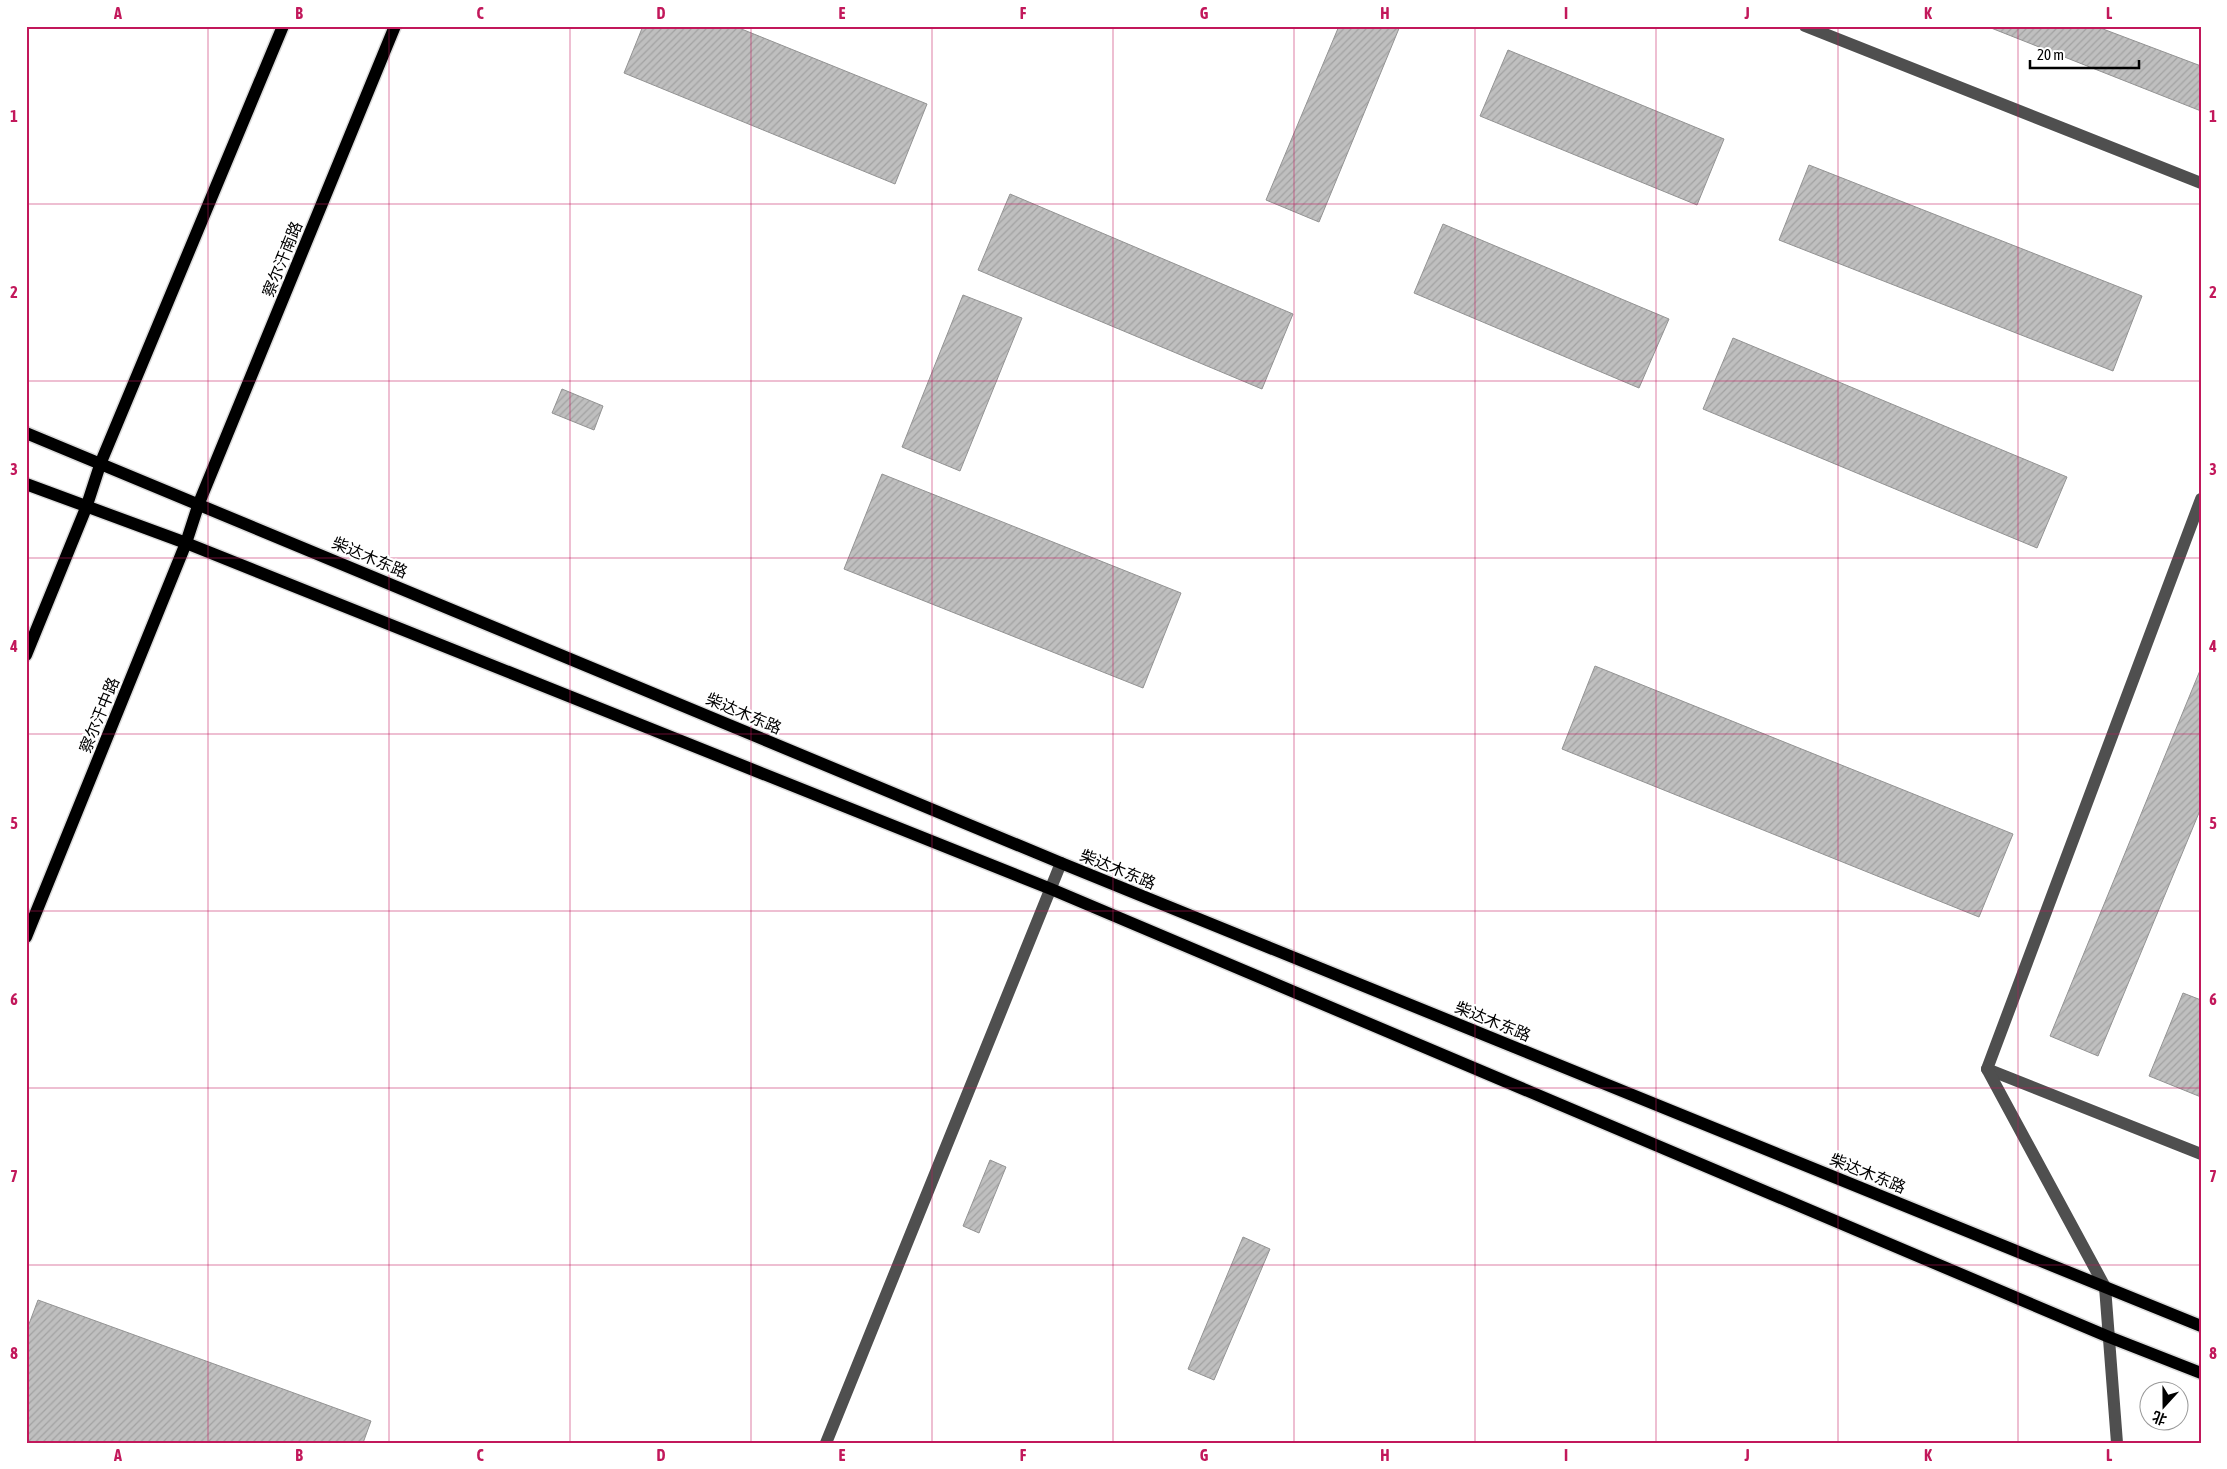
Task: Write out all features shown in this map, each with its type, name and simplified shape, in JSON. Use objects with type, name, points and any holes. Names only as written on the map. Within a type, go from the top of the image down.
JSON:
[{"type":"main road","points":[[26,655],[86,508],[101,462],[283,26]]},
{"type":"main road","name":"察尔汗南路","points":[[199,503],[395,26]]},
{"type":"main road","name":"柴达木东路","points":[[26,433],[101,462],[1061,863],[2201,1326]]},
{"type":"main road","points":[[26,484],[86,508],[186,543],[1051,889],[2109,1337],[2201,1373]]},
{"type":"main road","name":"察尔汗中路","points":[[26,937],[186,543],[199,503]]},
{"type":"street","points":[[1805,26],[2201,183]]},
{"type":"street","points":[[2117,1443],[2105,1287],[1987,1069],[2201,499]]},
{"type":"street","points":[[826,1443],[1061,863]]},
{"type":"street","points":[[1987,1069],[2201,1154]]},
{"type":"building","points":[[643,26],[734,26],[927,104],[895,184],[624,73]]},
{"type":"building","points":[[1339,26],[1400,26],[1319,222],[1266,200]]},
{"type":"building","points":[[1986,26],[2095,26],[2201,66],[2201,111]]},
{"type":"building","points":[[1508,50],[1724,139],[1697,205],[1480,116]]},
{"type":"building","points":[[1809,165],[2142,296],[2113,371],[1779,240]]},
{"type":"building","points":[[1010,194],[1293,314],[1262,389],[978,270]]},
{"type":"building","points":[[1443,224],[1669,319],[1639,388],[1414,293]]},
{"type":"building","points":[[963,295],[1022,318],[960,471],[902,447]]},
{"type":"building","points":[[1733,338],[2067,477],[2037,548],[1703,409]]},
{"type":"building","points":[[562,389],[603,406],[594,430],[552,413]]},
{"type":"building","points":[[882,474],[1181,593],[1143,688],[844,569]]},
{"type":"building","points":[[1595,666],[2013,834],[1979,917],[1562,749]]},
{"type":"building","points":[[2201,668],[2201,808],[2098,1056],[2050,1036]]},
{"type":"building","points":[[2183,993],[2201,1000],[2201,1097],[2149,1076]]},
{"type":"building","points":[[990,1160],[1006,1167],[979,1233],[963,1226]]},
{"type":"building","points":[[1243,1237],[1270,1249],[1214,1380],[1188,1369]]},
{"type":"building","points":[[38,1300],[371,1421],[363,1443],[26,1443],[26,1332]]}]
